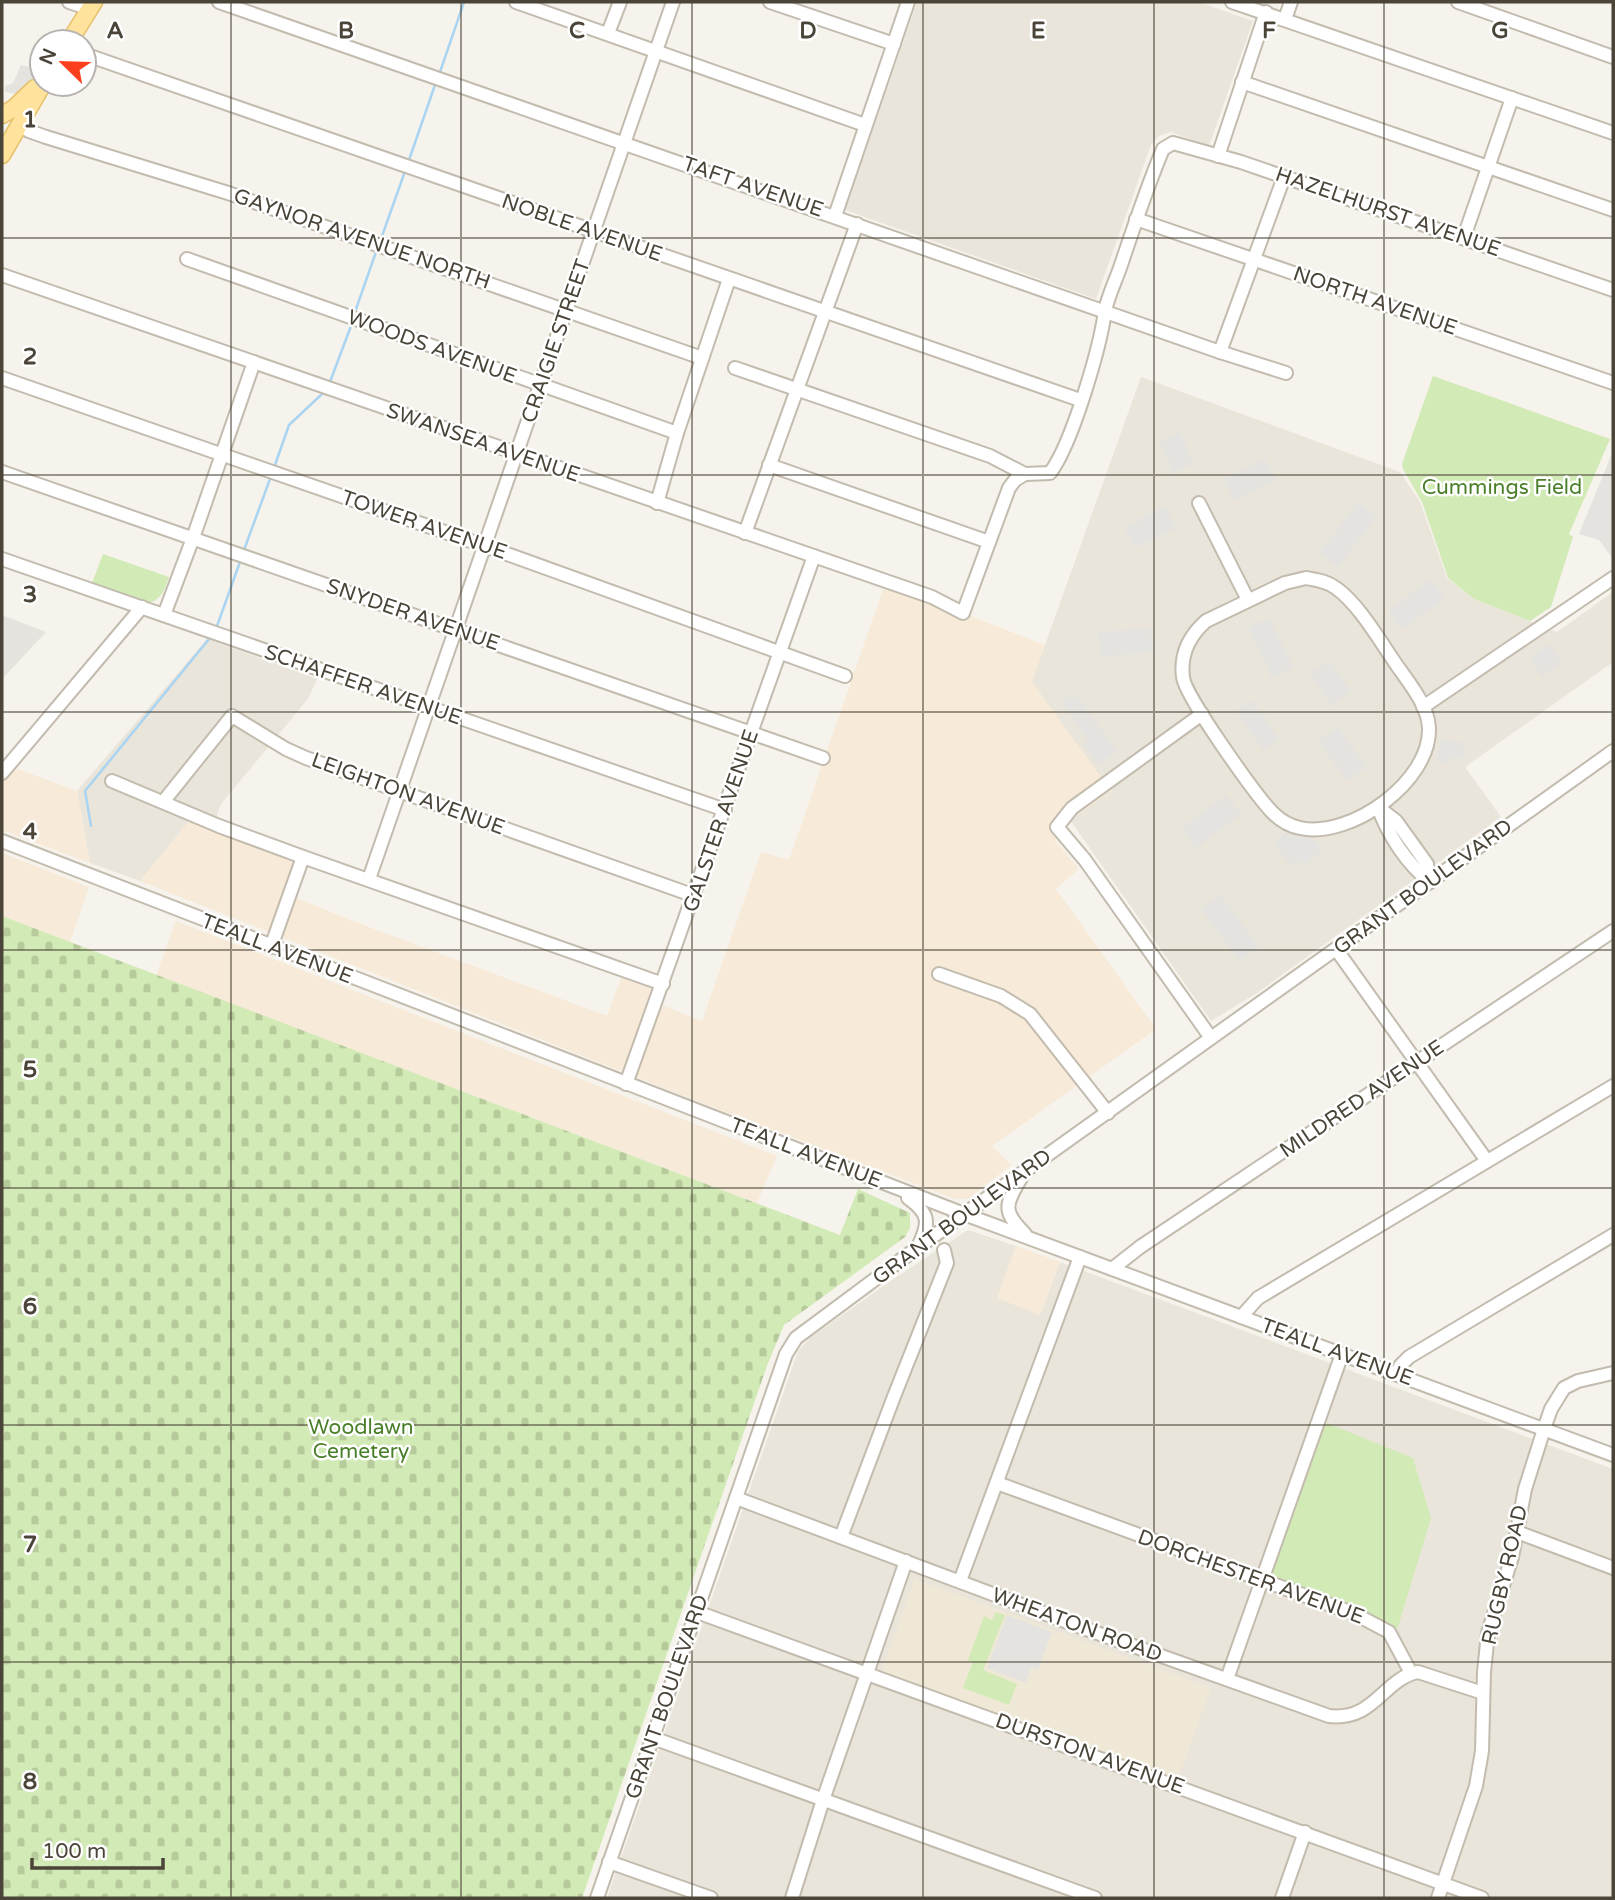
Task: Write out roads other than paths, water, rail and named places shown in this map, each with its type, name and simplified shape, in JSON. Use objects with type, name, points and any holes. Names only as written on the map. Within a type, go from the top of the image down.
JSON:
[{"type":"main road","points":[[78,28],[92,5]]},
{"type":"main road","points":[[2,115],[28,95]]},
{"type":"main road","points":[[2,98],[12,101],[25,98]]},
{"type":"main road","points":[[2,155],[34,98]]},
{"type":"street","points":[[69,2],[92,5]]},
{"type":"street","name":"TAFT AVENUE","points":[[219,2],[1286,373]]},
{"type":"street","points":[[516,2],[656,49],[865,125]]},
{"type":"street","points":[[608,33],[620,2]]},
{"type":"street","name":"CRAIGIE STREET","points":[[369,879],[673,2]]},
{"type":"street","points":[[770,2],[894,44]]},
{"type":"street","points":[[835,216],[908,2]]},
{"type":"street","points":[[1232,2],[1613,133]]},
{"type":"street","points":[[1285,19],[1291,2]]},
{"type":"street","points":[[1458,2],[1613,57]]},
{"type":"street","points":[[1218,156],[1266,12]]},
{"type":"street","name":"NOBLE AVENUE","points":[[98,59],[1080,400]]},
{"type":"street","points":[[1242,82],[1488,165],[1613,211]]},
{"type":"street","points":[[1464,237],[1512,97]]},
{"type":"street","name":"GAYNOR AVENUE NORTH","points":[[20,125],[29,131],[229,193],[702,358]]},
{"type":"street","name":"HAZELHURST AVENUE","points":[[1136,219],[1163,149],[1172,143],[1284,177],[1613,290]]},
{"type":"street","points":[[1220,352],[1284,177]]},
{"type":"street","points":[[769,465],[989,542],[1009,488],[1015,480],[1025,474],[1050,473],[1057,463],[1080,400],[1103,328],[1105,311],[1136,219]]},
{"type":"street","name":"NORTH AVENUE","points":[[1136,219],[1613,383]]},
{"type":"street","points":[[745,533],[857,224]]},
{"type":"street","name":"WOODS AVENUE","points":[[187,259],[677,433]]},
{"type":"street","name":"SWANSEA AVENUE","points":[[2,275],[932,597],[963,613],[989,542]]},
{"type":"street","points":[[657,503],[677,433],[729,279]]},
{"type":"street","points":[[164,615],[254,362]]},
{"type":"street","points":[[735,368],[990,456],[1025,474]]},
{"type":"street","name":"TOWER AVENUE","points":[[2,378],[485,546],[845,676]]},
{"type":"street","name":"SNYDER AVENUE","points":[[2,472],[823,758]]},
{"type":"street","points":[[1199,503],[1248,600]]},
{"type":"street","name":"GALSTER AVENUE","points":[[626,1084],[814,556]]},
{"type":"street","name":"SCHAFFER AVENUE","points":[[2,559],[725,810]]},
{"type":"street","points":[[1423,707],[1613,578]]},
{"type":"street","points":[[1297,579],[1318,580],[1338,588],[1355,608],[1423,707],[1429,729],[1424,751],[1404,782],[1378,807],[1358,819],[1326,829],[1303,829],[1283,821],[1256,793],[1202,714],[1183,679],[1182,660],[1197,629],[1206,621],[1297,579]]},
{"type":"street","points":[[2,773],[142,607]]},
{"type":"street","points":[[1202,714],[1072,808],[1057,827],[1085,860],[1211,1038]]},
{"type":"street","name":"LEIGHTON AVENUE","points":[[163,802],[232,716],[286,749],[695,896]]},
{"type":"street","name":"GRANT BOULEVARD","points":[[597,1898],[786,1354],[796,1338],[964,1214],[1613,751]]},
{"type":"street","points":[[112,781],[219,826],[303,857],[663,984]]},
{"type":"street","points":[[1378,807],[1396,821],[1427,864],[1430,882]]},
{"type":"street","name":"TEALL AVENUE","points":[[2,841],[964,1214],[1613,1455]]},
{"type":"street","points":[[271,947],[303,857]]},
{"type":"street","name":"MILDRED AVENUE","points":[[1112,1269],[1140,1247],[1613,931]]},
{"type":"street","points":[[1336,949],[1488,1161]]},
{"type":"street","points":[[939,974],[1001,996],[1030,1014],[1108,1113]]},
{"type":"street","points":[[1241,1317],[1258,1298],[1613,1086]]},
{"type":"street","points":[[1024,1172],[1007,1208],[1008,1214],[1027,1237]]},
{"type":"street","points":[[894,1187],[920,1207],[927,1218],[927,1226],[917,1248]]},
{"type":"street","points":[[1396,1374],[1409,1357],[1613,1235]]},
{"type":"street","points":[[841,1538],[892,1399],[947,1263],[944,1250]]},
{"type":"street","points":[[960,1581],[1080,1257]]},
{"type":"street","points":[[1227,1679],[1342,1354]]},
{"type":"street","name":"RUGBY ROAD","points":[[1438,1898],[1476,1786],[1482,1751],[1488,1633],[1512,1557],[1525,1489],[1544,1429],[1551,1409],[1564,1388],[1578,1381],[1613,1373]]},
{"type":"street","name":"DORCHESTER AVENUE","points":[[997,1483],[1355,1614],[1385,1628],[1411,1673]]},
{"type":"street","name":"WHEATON ROAD","points":[[736,1499],[1316,1712],[1338,1717],[1357,1713],[1411,1673]]},
{"type":"street","points":[[1517,1532],[1613,1568]]},
{"type":"street","points":[[792,1898],[906,1561]]},
{"type":"street","name":"DURSTON AVENUE","points":[[697,1612],[1482,1898]]},
{"type":"street","points":[[1411,1673],[1424,1672],[1483,1693]]},
{"type":"street","points":[[653,1738],[1095,1898]]},
{"type":"street","points":[[1282,1898],[1305,1832]]},
{"type":"street","points":[[609,1862],[711,1898]]},
{"type":"waterway","points":[[440,72],[464,2]]},
{"type":"waterway","points":[[409,160],[435,85]]},
{"type":"waterway","points":[[381,239],[404,174]]},
{"type":"waterway","points":[[355,312],[376,252]]},
{"type":"waterway","points":[[330,382],[351,326]]},
{"type":"waterway","points":[[275,465],[289,425],[322,394]]},
{"type":"waterway","points":[[244,550],[270,479]]},
{"type":"waterway","points":[[217,626],[240,562]]},
{"type":"waterway","points":[[91,826],[85,791],[209,639]]},
{"type":"park label","name":"Cummings Field","points":[[1502,487]]},
{"type":"park label","name":"Woodlawn Cemetery","points":[[361,1439]]}]
